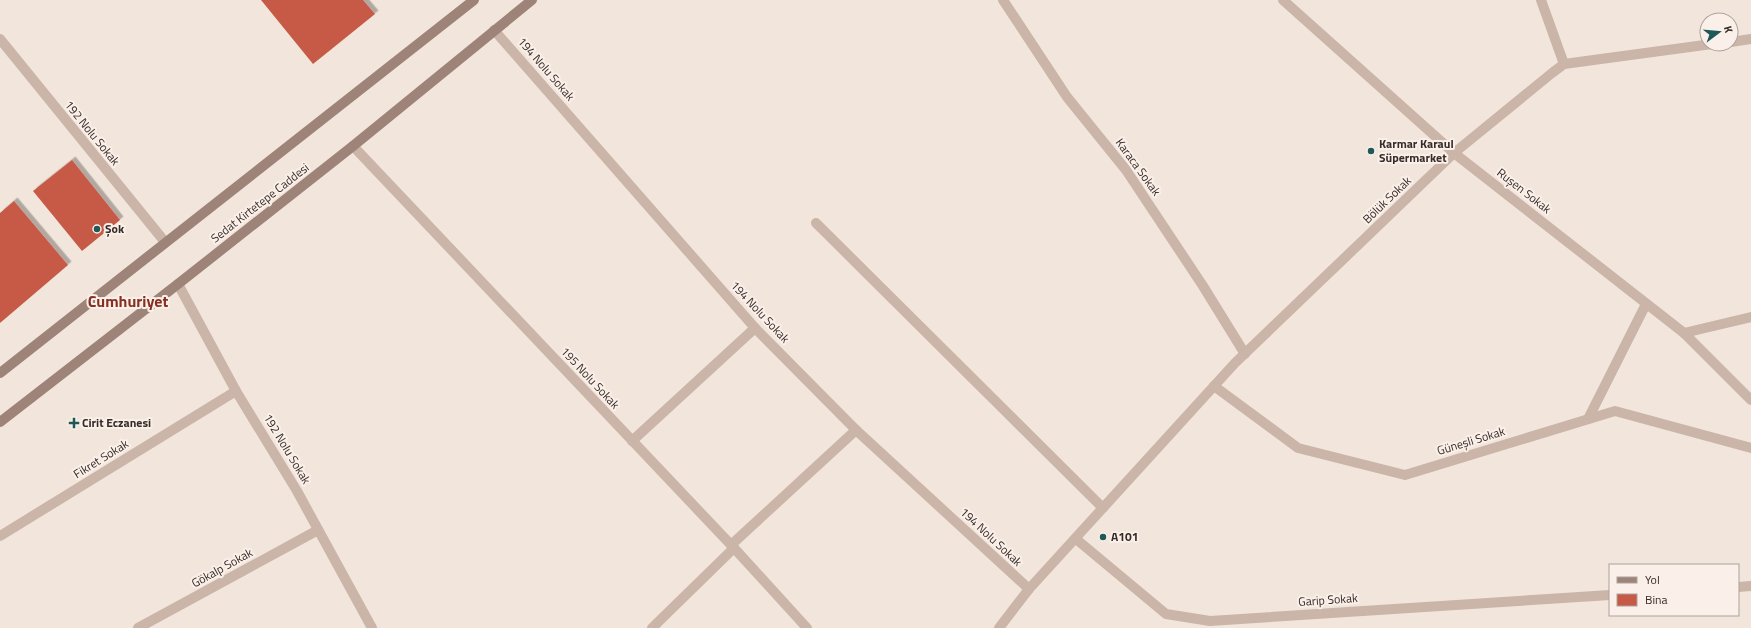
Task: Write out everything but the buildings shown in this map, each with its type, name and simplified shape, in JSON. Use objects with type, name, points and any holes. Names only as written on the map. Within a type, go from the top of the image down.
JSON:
[{"type":"main road","points":[[0,373],[474,0]]},
{"type":"main road","name":"Sedat Kirtetepe Caddesi","points":[[0,422],[353,146],[532,0]]},
{"type":"street","name":"Karaca Sokak","points":[[1003,0],[1067,97],[1126,170],[1203,286],[1245,354]]},
{"type":"street","name":"Ruşen Sokak","points":[[1283,0],[1454,153],[1684,333],[1751,400]]},
{"type":"street","points":[[1541,0],[1564,64],[1699,46]]},
{"type":"street","name":"194 Nolu Sokak","points":[[494,30],[755,328],[856,430],[1029,589]]},
{"type":"street","name":"192 Nolu Sokak","points":[[0,39],[165,242]]},
{"type":"street","points":[[1739,41],[1751,39]]},
{"type":"street","name":"Bölük Sokak","points":[[999,628],[1029,589],[1245,354],[1454,153],[1564,64]]},
{"type":"street","name":"195 Nolu Sokak","points":[[353,146],[732,546],[807,628]]},
{"type":"street","points":[[816,223],[1103,508]]},
{"type":"street","name":"192 Nolu Sokak","points":[[178,284],[236,391],[297,491],[372,628]]},
{"type":"street","points":[[1588,419],[1646,304]]},
{"type":"street","points":[[1684,333],[1751,318]]},
{"type":"street","points":[[632,441],[755,328]]},
{"type":"street","name":"Güneşli Sokak","points":[[1214,386],[1298,448],[1405,475],[1616,411],[1751,448]]},
{"type":"street","name":"Fikret Sokak","points":[[0,536],[236,391]]},
{"type":"street","points":[[652,628],[732,546],[856,430]]},
{"type":"street","name":"Gökalp Sokak","points":[[138,628],[318,530]]},
{"type":"street","name":"Garip Sokak","points":[[1076,539],[1166,614],[1210,621],[1609,595]]},
{"type":"street","points":[[1739,587],[1751,586]]},
{"type":"place","name":"Karmar Karaul Süpermarket","points":[[1371,151]]},
{"type":"place","name":"Şok","points":[[97,229]]},
{"type":"place","name":"Cirit Eczanesi","points":[[74,423]]},
{"type":"place","name":"A101","points":[[1103,537]]},
{"type":"district","name":"Cumhuriyet","points":[[128,301]]}]
